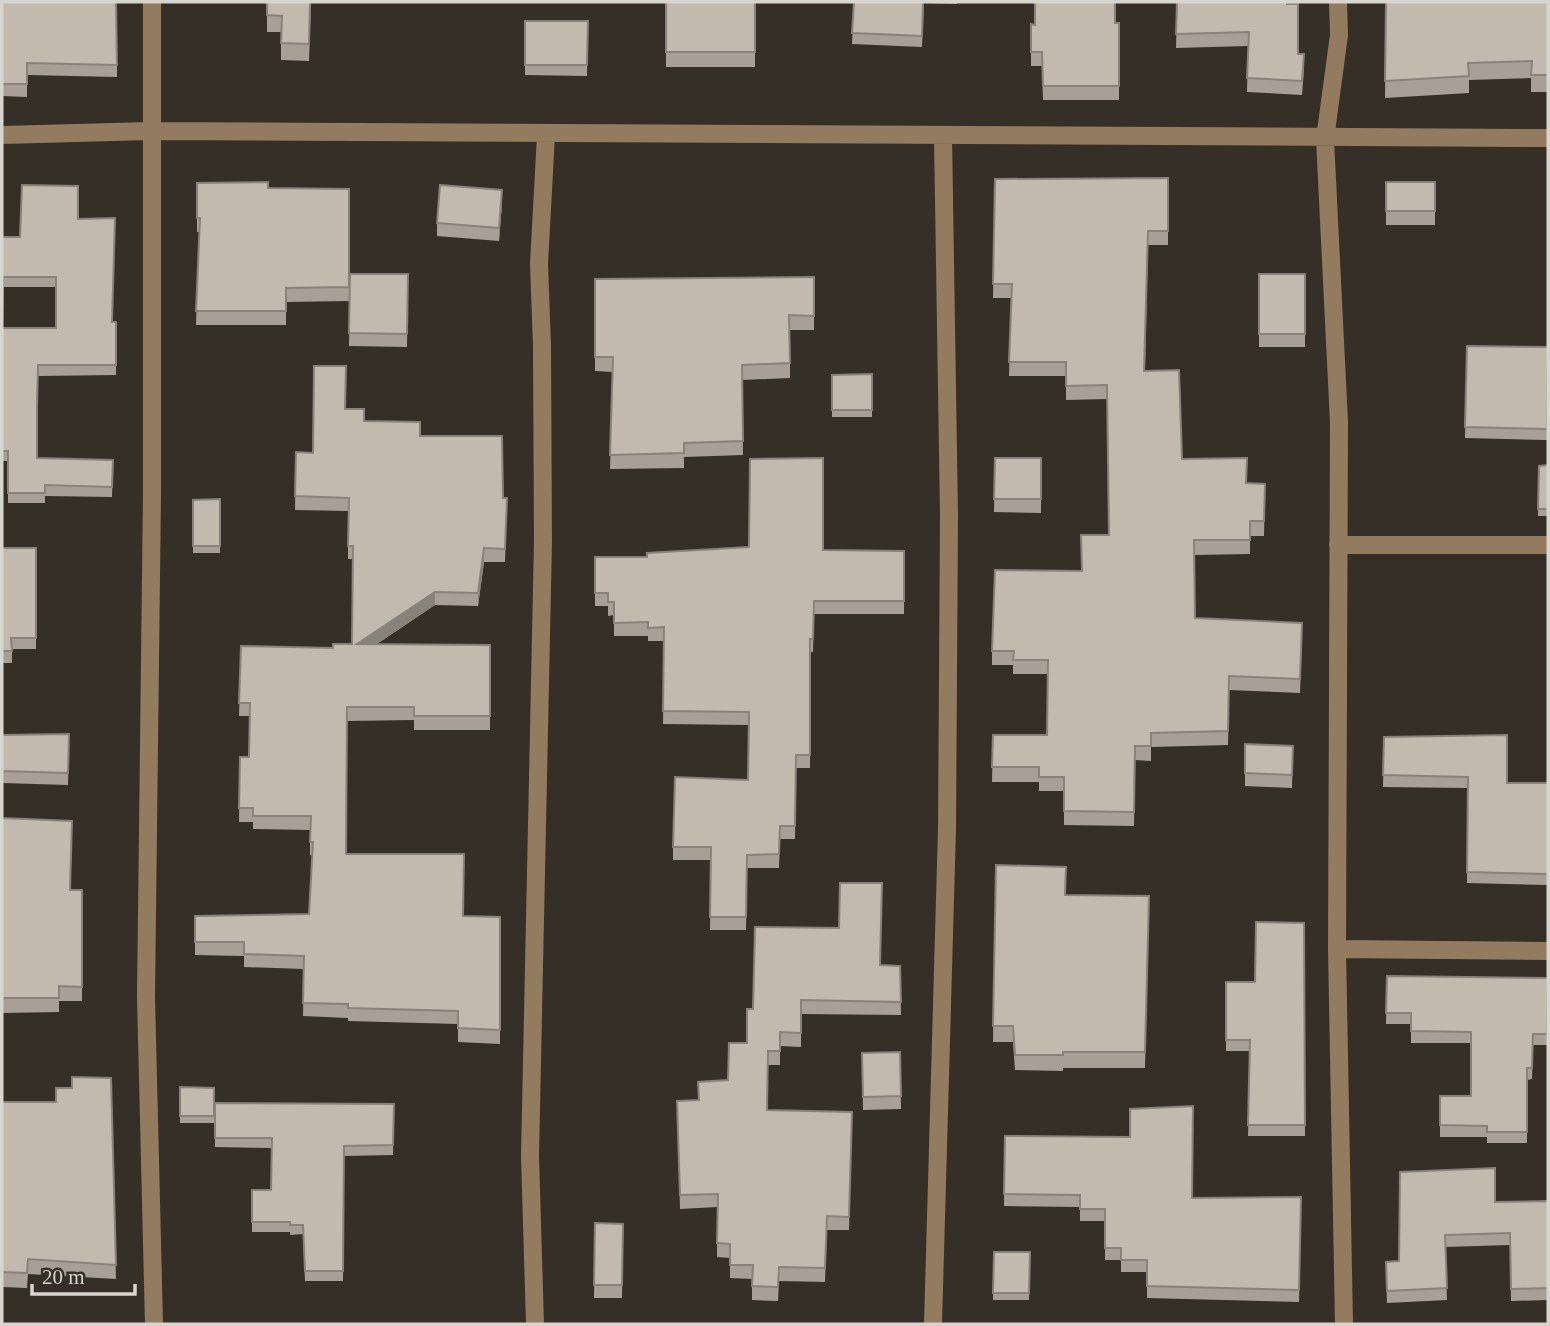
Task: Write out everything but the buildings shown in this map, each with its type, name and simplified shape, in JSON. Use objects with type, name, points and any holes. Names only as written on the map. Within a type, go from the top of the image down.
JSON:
[{"type":"street","points":[[152,2],[152,493],[146,997],[153,1324]]},
{"type":"street","points":[[1338,2],[1339,34],[1325,139],[1339,422],[1337,949],[1344,1324]]},
{"type":"street","points":[[2,135],[150,131],[1325,139],[1548,138]]},
{"type":"street","points":[[535,1324],[530,1156],[543,541],[542,346],[538,264],[546,135]]},
{"type":"street","points":[[933,1324],[948,814],[950,516],[943,135]]},
{"type":"street","points":[[1338,545],[1548,545]]},
{"type":"street","points":[[1337,949],[1548,951]]}]
